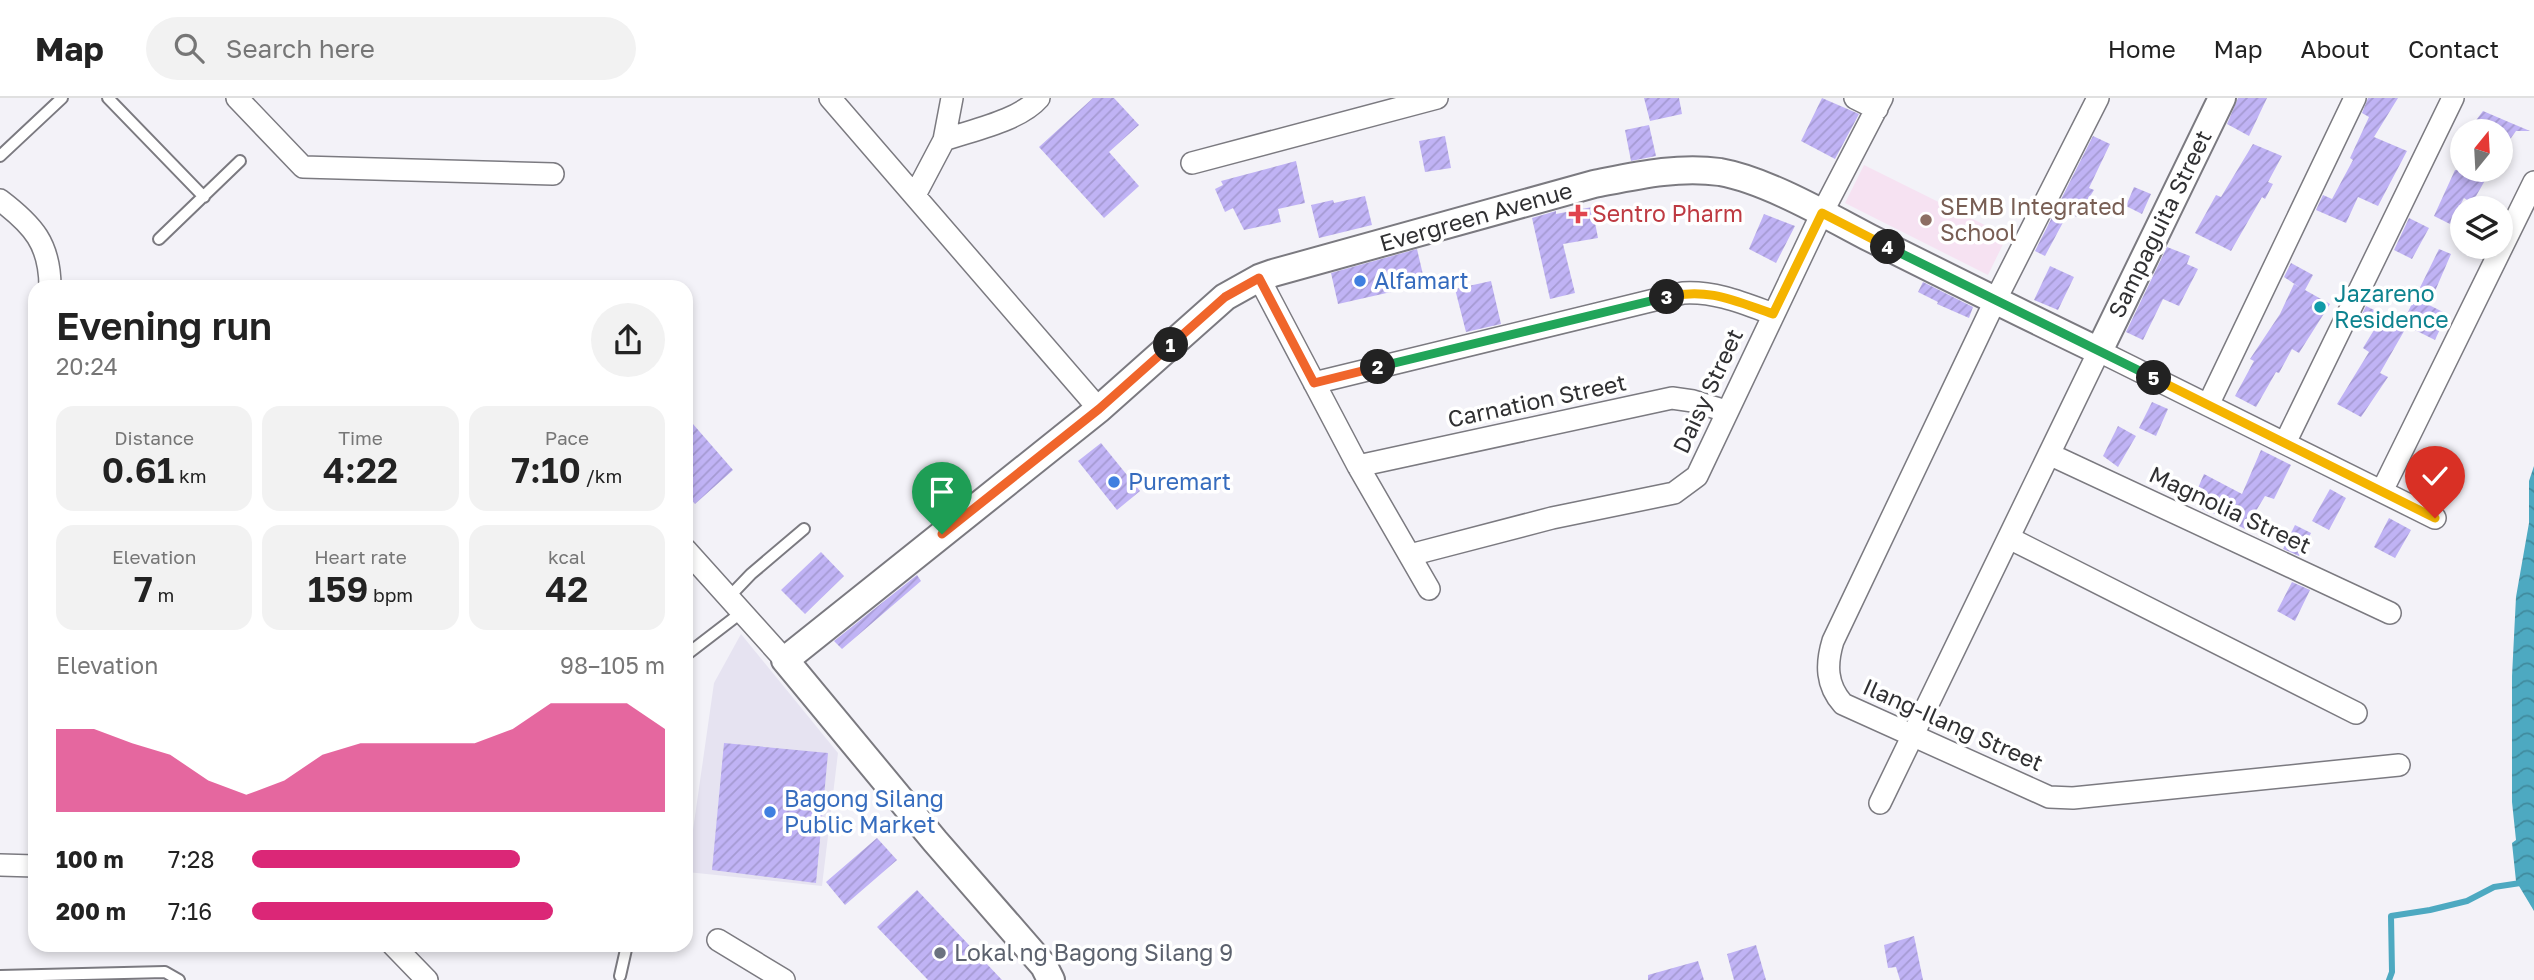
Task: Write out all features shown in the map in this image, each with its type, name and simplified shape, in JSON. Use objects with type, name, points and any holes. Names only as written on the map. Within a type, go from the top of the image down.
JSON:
[{"type":"street","points":[[237,98],[303,167],[553,174]]},
{"type":"street","points":[[830,98],[1099,409]]},
{"type":"street","points":[[915,195],[944,140],[953,98]]},
{"type":"street","points":[[944,140],[1006,119],[1030,107],[1039,98]]},
{"type":"street","points":[[1192,163],[1437,98]]},
{"type":"street","points":[[1855,98],[1880,104]]},
{"type":"street","name":"Ilang-Ilang Street","points":[[2098,98],[1995,301],[1833,641],[1827,660],[1832,692],[1843,704],[2049,797],[2073,798],[2399,765]]},
{"type":"street","name":"Sampaguita Street","points":[[2099,351],[2222,98]]},
{"type":"street","points":[[2208,405],[2355,98]]},
{"type":"street","points":[[2285,443],[2453,98]]},
{"type":"street","name":"Daisy Street","points":[[1410,555],[1552,518],[1674,493],[1697,476],[1822,213],[1880,104]]},
{"type":"street","name":"Evergreen Avenue","points":[[785,660],[1099,409],[1225,297],[1259,278],[1594,184],[1647,173],[1691,170],[1721,173],[1751,181],[1822,213],[2435,518]]},
{"type":"street","points":[[2382,491],[2534,182]]},
{"type":"street","points":[[0,200],[34,229],[47,253],[49,280]]},
{"type":"street","points":[[1259,278],[1358,466],[1429,590]]},
{"type":"street","points":[[1314,383],[1683,293],[1702,292],[1724,296],[1773,314]]},
{"type":"street","points":[[1880,803],[2099,351]]},
{"type":"street","name":"Carnation Street","points":[[1358,466],[1672,398],[1726,411]]},
{"type":"street","name":"Magnolia Street","points":[[2049,454],[2390,613]]},
{"type":"street","points":[[2009,538],[2356,713]]},
{"type":"street","points":[[693,558],[785,660],[935,841],[1044,966],[1051,980]]},
{"type":"street","points":[[0,865],[28,866]]},
{"type":"street","points":[[718,940],[784,980]]},
{"type":"street","points":[[400,952],[427,980]]},
{"type":"lane","points":[[0,156],[62,98]]},
{"type":"lane","points":[[108,98],[204,197]]},
{"type":"lane","points":[[159,239],[240,162]]},
{"type":"lane","points":[[693,648],[735,604],[751,574],[804,529]]},
{"type":"lane","points":[[620,976],[625,952]]},
{"type":"lane","points":[[0,976],[165,972],[179,980]]},
{"type":"shaded area","name":"SEMB Integrated School","points":[[1864,165],[2007,236],[1988,275],[1845,203]]},
{"type":"shaded area","points":[[741,634],[838,753],[822,886],[693,873],[693,830],[714,683]]},
{"type":"water","points":[[2534,466],[2534,911],[2516,881],[2512,843],[2516,840],[2512,802],[2512,676],[2516,597],[2529,523],[2529,481]]},
{"type":"building","points":[[1093,98],[1114,98],[1139,125],[1109,152],[1139,186],[1104,218],[1039,147]]},
{"type":"building","points":[[1644,98],[1679,98],[1682,114],[1650,121]]},
{"type":"building","points":[[1822,98],[1859,114],[1835,159],[1801,141]]},
{"type":"building","points":[[2238,98],[2267,98],[2249,136],[2227,124]]},
{"type":"building","points":[[2368,98],[2398,98],[2374,137],[2407,151],[2378,206],[2358,197],[2346,223],[2316,210],[2323,195],[2332,199],[2353,160],[2350,158],[2369,117],[2362,113]]},
{"type":"building","points":[[2483,111],[2502,119],[2477,119]]},
{"type":"building","points":[[2513,124],[2530,131],[2516,131],[2513,135]]},
{"type":"building","points":[[1649,125],[1656,156],[1631,161],[1625,130]]},
{"type":"building","points":[[1445,136],[1451,168],[1425,172],[1419,141]]},
{"type":"building","points":[[2093,136],[2110,144],[2089,188],[2094,190],[2077,217],[2068,213],[2045,256],[2035,251]]},
{"type":"building","points":[[2253,144],[2282,156],[2268,182],[2273,184],[2265,199],[2262,197],[2231,251],[2195,233],[2216,195],[2221,197]]},
{"type":"building","points":[[1296,161],[1305,203],[1278,209],[1281,222],[1244,230],[1233,208],[1225,212],[1215,189],[1223,185],[1221,181]]},
{"type":"building","points":[[2450,181],[2484,182],[2476,196],[2450,196],[2450,224],[2434,216]]},
{"type":"building","points":[[2134,187],[2151,194],[2142,214],[2126,206]]},
{"type":"building","points":[[1365,196],[1372,225],[1319,238],[1311,205]]},
{"type":"building","points":[[1592,207],[1598,238],[1563,244],[1575,293],[1550,299],[1532,218],[1556,211],[1556,214]]},
{"type":"building","points":[[1764,214],[1795,226],[1776,263],[1749,249]]},
{"type":"building","points":[[2409,218],[2429,228],[2412,259],[2394,250]]},
{"type":"building","points":[[2167,247],[2190,256],[2187,264],[2198,269],[2179,306],[2163,299],[2143,340],[2126,332]]},
{"type":"building","name":"Alfamart","points":[[1417,249],[1424,279],[1390,287],[1391,292],[1338,304],[1331,273]]},
{"type":"building","points":[[2439,249],[2450,254],[2429,305],[2447,314],[2435,340],[2407,326],[2380,373],[2388,377],[2361,417],[2337,404],[2369,352],[2363,348],[2374,330],[2358,322],[2366,306],[2402,324]]},
{"type":"building","points":[[2291,263],[2313,275],[2305,290],[2330,304],[2299,353],[2292,349],[2256,407],[2235,396],[2254,361],[2250,359],[2280,314],[2294,284],[2302,289],[2284,277]]},
{"type":"building","points":[[2050,266],[2074,277],[2058,310],[2034,300]]},
{"type":"building","points":[[1491,281],[1501,324],[1466,332],[1455,289]]},
{"type":"building","points":[[1923,282],[1973,307],[1969,318],[1918,292]]},
{"type":"building","points":[[2152,402],[2168,409],[2156,436],[2139,428]]},
{"type":"building","points":[[693,424],[733,470],[695,504],[693,502]]},
{"type":"building","points":[[2118,426],[2136,436],[2118,467],[2103,456]]},
{"type":"building","name":"Puremart","points":[[1101,443],[1140,491],[1117,510],[1078,461]]},
{"type":"building","points":[[2261,450],[2291,465],[2274,499],[2265,496],[2245,529],[2209,511],[2208,513],[2192,502],[2204,474],[2242,494]]},
{"type":"building","points":[[2330,489],[2346,498],[2329,530],[2312,521]]},
{"type":"building","points":[[2389,518],[2411,530],[2395,558],[2374,547]]},
{"type":"building","points":[[2295,525],[2311,533],[2299,556],[2283,549]]},
{"type":"building","points":[[821,552],[844,576],[805,614],[781,590]]},
{"type":"building","points":[[917,575],[921,581],[842,649],[834,641]]},
{"type":"building","points":[[2292,582],[2310,590],[2295,621],[2277,611]]},
{"type":"building","name":"Bagong Silang Public Market","points":[[724,743],[828,753],[816,883],[712,870]]},
{"type":"building","points":[[877,838],[897,860],[845,905],[826,882]]},
{"type":"building","name":"Lokal ng Bagong Silang 9","points":[[917,890],[1002,980],[928,980],[877,927]]},
{"type":"building","points":[[1914,936],[1923,980],[1900,980],[1896,967],[1888,968],[1884,945]]},
{"type":"building","points":[[1756,945],[1766,980],[1734,980],[1727,954]]},
{"type":"building","points":[[1698,961],[1704,980],[1648,980],[1648,975]]},
{"type":"waterway","points":[[2389,980],[2392,972],[2391,916],[2467,901],[2494,887],[2534,881]]},
{"type":"place","name":"Sentro Pharm","points":[[1578,214]]},
{"type":"place","name":"SEMB Integrated School","points":[[1926,220]]},
{"type":"place","name":"Alfamart","points":[[1360,281]]},
{"type":"place","name":"Jazareno Residence","points":[[2320,307]]},
{"type":"place","name":"Puremart","points":[[1114,482]]},
{"type":"place","name":"Bagong Silang Public Market","points":[[770,812]]},
{"type":"place","name":"Lokal ng Bagong Silang 9","points":[[940,953]]},
{"type":"route","points":[[942,534],[1099,409],[1225,297],[1259,278],[1314,383],[1683,293],[1702,292],[1724,296],[1773,314],[1822,213],[2435,518]]}]
